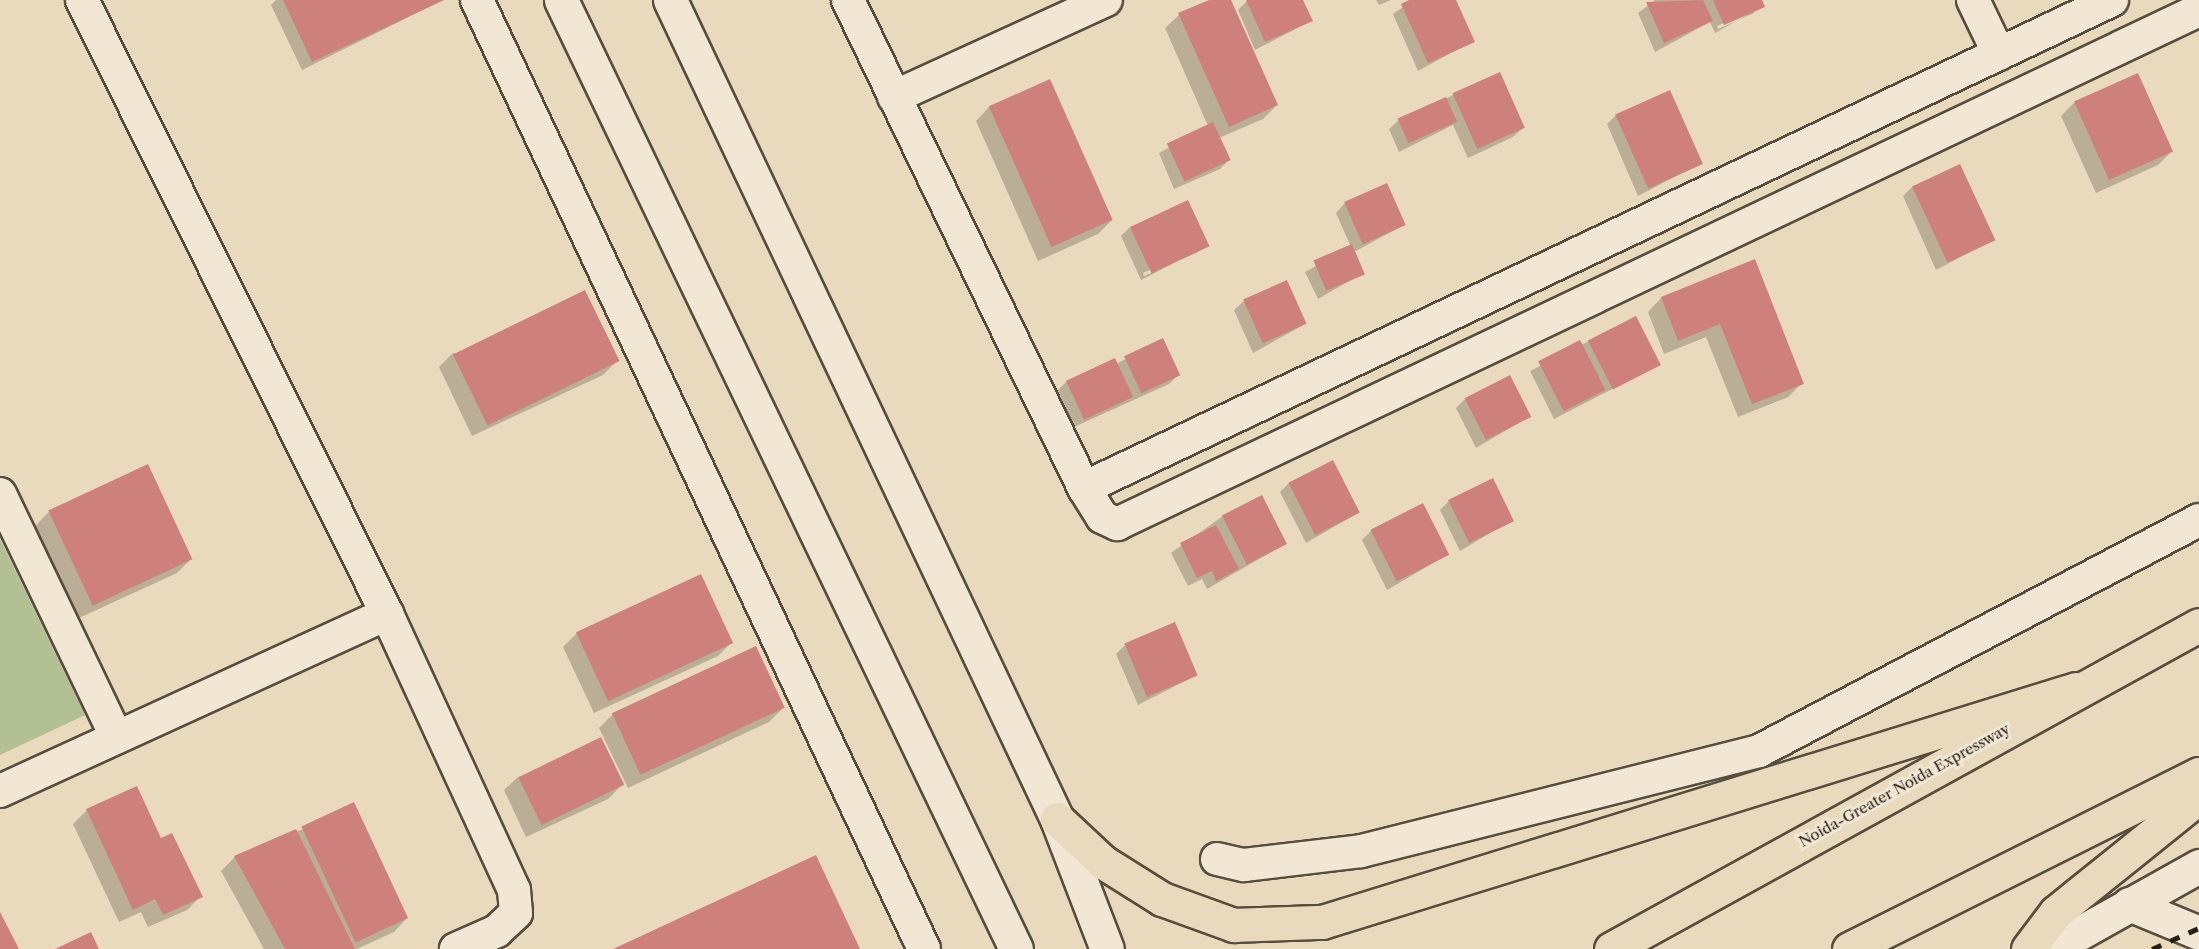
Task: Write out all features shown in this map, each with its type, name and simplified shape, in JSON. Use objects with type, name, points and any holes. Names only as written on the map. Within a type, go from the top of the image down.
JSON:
[{"type":"highway","name":"Noida-Greater Noida Expressway","points":[[1611,949],[2076,689],[2199,625]]},
{"type":"highway","points":[[1057,819],[1103,862],[1161,899],[1234,925],[1322,922],[2076,689]]},
{"type":"highway","points":[[1849,949],[2199,774]]},
{"type":"highway","points":[[2028,949],[2056,912],[2199,797]]},
{"type":"street","points":[[82,0],[387,614],[514,890],[516,913],[497,931],[456,949]]},
{"type":"street","points":[[477,0],[924,949]]},
{"type":"street","points":[[561,0],[1016,949]]},
{"type":"street","points":[[670,0],[1057,819],[1107,949]]},
{"type":"street","points":[[848,0],[1084,488],[1102,517],[1126,522],[2199,10]]},
{"type":"street","points":[[894,97],[1106,0]]},
{"type":"street","points":[[1973,0],[1999,54]]},
{"type":"street","points":[[1084,488],[2112,0]]},
{"type":"street","points":[[0,494],[116,736]]},
{"type":"street","points":[[1217,859],[1244,865],[1361,851],[1759,751],[2199,520]]},
{"type":"street","points":[[0,791],[387,614]]},
{"type":"street","points":[[2051,949],[2199,866]]},
{"type":"street","points":[[2129,904],[2176,919],[2199,933]]},
{"type":"green space","points":[[0,539],[85,715],[0,755]]},
{"type":"building","points":[[283,0],[444,0],[312,62]]},
{"type":"building","points":[[1209,0],[1231,0],[1278,105],[1229,127],[1178,13]]},
{"type":"building","points":[[1246,0],[1303,0],[1313,21],[1265,42]]},
{"type":"building","points":[[1409,0],[1456,0],[1475,42],[1428,63],[1401,4]]},
{"type":"building","points":[[1703,0],[1713,21],[1664,43],[1646,2]]},
{"type":"building","points":[[1713,0],[1762,0],[1765,7],[1724,25]]},
{"type":"building","points":[[1500,72],[1525,128],[1477,149],[1452,93]]},
{"type":"building","points":[[2138,73],[2173,152],[2109,180],[2074,101]]},
{"type":"building","points":[[1050,79],[1113,220],[1051,247],[989,106]]},
{"type":"building","points":[[1670,90],[1703,164],[1648,188],[1615,114]]},
{"type":"building","points":[[1446,97],[1457,122],[1409,143],[1398,119]]},
{"type":"building","points":[[1213,122],[1231,160],[1185,182],[1167,144]]},
{"type":"building","points":[[1960,164],[1995,240],[1947,263],[1912,186]]},
{"type":"building","points":[[1387,183],[1406,225],[1363,244],[1344,202]]},
{"type":"building","points":[[1188,200],[1210,246],[1152,273],[1130,227]]},
{"type":"building","points":[[1352,244],[1365,274],[1326,291],[1313,260]]},
{"type":"building","points":[[1755,259],[1804,384],[1752,404],[1720,324],[1678,341],[1661,297]]},
{"type":"building","points":[[1287,280],[1307,324],[1263,343],[1243,300]]},
{"type":"building","points":[[585,290],[620,361],[488,425],[453,354]]},
{"type":"building","points":[[1636,316],[1661,365],[1613,390],[1588,341]]},
{"type":"building","points":[[1163,338],[1180,375],[1141,393],[1124,356]]},
{"type":"building","points":[[1580,340],[1605,390],[1564,411],[1538,361]]},
{"type":"building","points":[[1115,358],[1133,397],[1084,420],[1066,381]]},
{"type":"building","points":[[1510,375],[1531,417],[1486,440],[1465,398]]},
{"type":"building","points":[[1333,460],[1360,513],[1315,535],[1288,483]]},
{"type":"building","points":[[148,464],[192,559],[93,606],[48,510]]},
{"type":"building","points":[[1493,478],[1514,521],[1469,543],[1448,500]]},
{"type":"building","points":[[1262,495],[1287,544],[1247,564],[1222,515]]},
{"type":"building","points":[[1423,503],[1449,555],[1397,581],[1370,530]]},
{"type":"building","points":[[1216,525],[1239,569],[1216,581],[1212,571],[1197,578],[1180,543]]},
{"type":"building","points":[[701,574],[733,643],[608,701],[576,632]]},
{"type":"building","points":[[1175,622],[1198,675],[1147,697],[1124,643]]},
{"type":"building","points":[[756,646],[785,708],[641,775],[612,713]]},
{"type":"building","points":[[601,737],[624,785],[542,825],[518,777]]},
{"type":"building","points":[[137,786],[161,838],[172,833],[203,897],[163,915],[155,899],[133,910],[86,809]]},
{"type":"building","points":[[354,802],[408,918],[356,943],[301,827]]},
{"type":"building","points":[[296,829],[355,949],[285,949],[234,856]]},
{"type":"building","points":[[816,855],[860,949],[613,949]]},
{"type":"building","points":[[0,912],[19,949],[0,949]]},
{"type":"building","points":[[91,932],[99,949],[55,949]]},
{"type":"railway","points":[[2152,949],[2199,928]]}]
